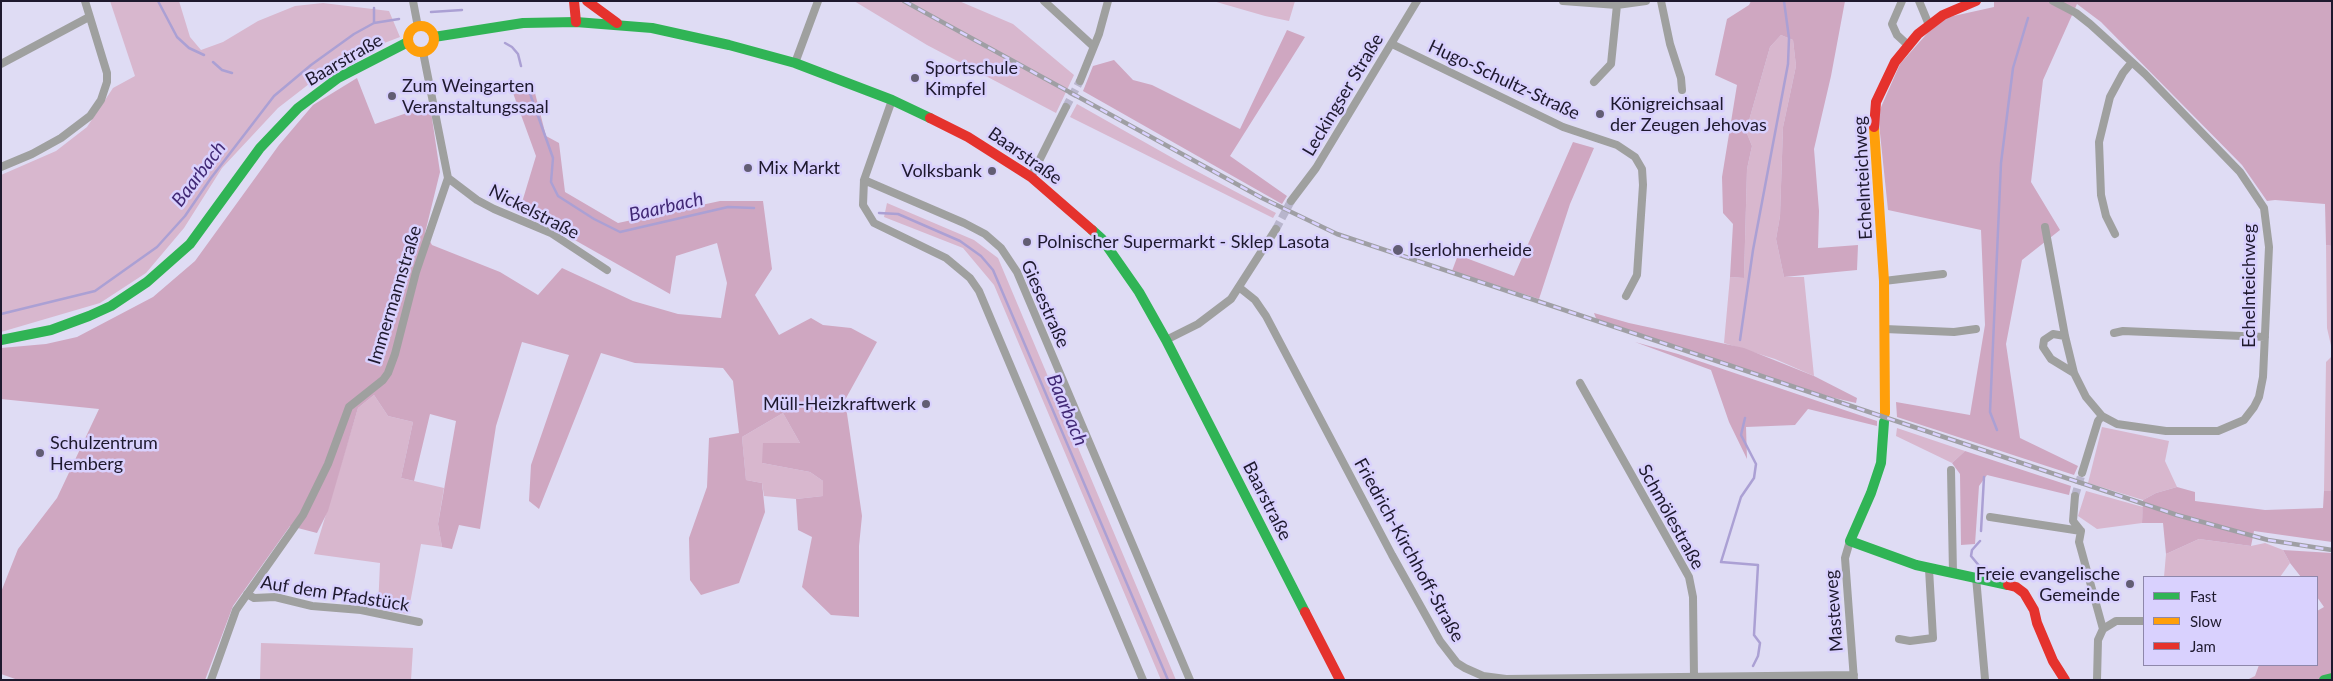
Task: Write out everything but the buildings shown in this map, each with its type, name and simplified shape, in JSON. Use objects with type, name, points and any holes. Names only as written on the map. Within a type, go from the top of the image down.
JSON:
[{"type":"main road","points":[[574,1],[576,22]]},
{"type":"main road","points":[[588,1],[618,24]]},
{"type":"main road","name":"Echelnteichweg","points":[[1850,541],[1871,493],[1881,463],[1885,418],[1884,281],[1873,116],[1883,84],[1895,62],[1909,46],[1929,24],[1943,15],[1976,1]]},
{"type":"main road","name":"Baarstraße","points":[[434,37],[523,23],[576,22],[618,24],[659,30],[726,44],[795,63],[892,100],[968,137],[1030,177],[1102,239],[1139,292],[1166,340],[1340,680]]},
{"type":"main road","points":[[418,27],[429,30],[434,37],[433,45],[423,52],[412,49],[408,42],[409,34],[418,27]]},
{"type":"main road","name":"Baarstraße","points":[[1,340],[51,330],[82,319],[111,306],[147,282],[190,244],[260,148],[298,108],[338,78],[408,42]]},
{"type":"main road","points":[[1850,541],[1929,569],[2016,587],[2024,593],[2034,610],[2037,623],[2065,680]]},
{"type":"main road","points":[[2324,680],[2332,678]]},
{"type":"street","points":[[1,167],[32,154],[62,138],[90,116],[101,100],[107,82],[107,73],[85,1]]},
{"type":"street","points":[[413,1],[418,27]]},
{"type":"street","points":[[795,63],[818,1]]},
{"type":"street","points":[[1080,81],[1108,1]]},
{"type":"street","name":"Leckingser Straße","points":[[1291,201],[1316,168],[1417,1]]},
{"type":"street","points":[[1562,1],[1617,5],[1646,1]]},
{"type":"street","points":[[1661,1],[1670,44],[1682,78],[1682,90]]},
{"type":"street","points":[[1902,1],[1892,24],[1897,35],[1909,46]]},
{"type":"street","points":[[1919,1],[1929,24]]},
{"type":"street","name":"Echelnteichweg","points":[[2045,227],[2065,336],[2074,373],[2086,397],[2102,416],[2118,424],[2166,431],[2218,431],[2244,420],[2254,407],[2259,396],[2263,377],[2269,247],[2264,208],[2235,167],[2132,62],[2076,13],[2053,1]]},
{"type":"street","points":[[1048,3],[1093,46]]},
{"type":"street","points":[[1594,82],[1611,64],[1617,5]]},
{"type":"street","points":[[1,64],[89,17]]},
{"type":"street","name":"Hugo-Schultz-Straße","points":[[1392,44],[1563,126],[1617,145],[1635,157],[1642,170],[1643,184],[1638,266],[1637,275],[1626,296]]},
{"type":"street","points":[[423,52],[448,178]]},
{"type":"street","points":[[2115,234],[2106,216],[2101,195],[2099,142],[2110,96],[2123,73],[2132,62]]},
{"type":"street","points":[[892,100],[864,180],[863,205],[874,223],[946,258],[970,278],[979,291],[1143,680]]},
{"type":"street","points":[[1030,177],[1066,107]]},
{"type":"street","name":"Nickelstraße","points":[[448,178],[477,200],[551,233],[606,270]]},
{"type":"street","name":"Immermannstraße","points":[[211,680],[228,628],[246,594],[303,515],[328,464],[349,407],[377,387],[388,373],[416,272],[448,178]]},
{"type":"street","name":"Giesestraße","points":[[864,180],[985,234],[996,243],[1017,272],[1190,680]]},
{"type":"street","points":[[1166,340],[1222,308],[1240,288],[1276,229]]},
{"type":"street","points":[[1884,281],[1943,274]]},
{"type":"street","name":"Friedrich-Kirchhoff-Straße","points":[[1240,288],[1255,300],[1266,316],[1392,555],[1440,641],[1457,663],[1483,676],[1506,679],[1854,677]]},
{"type":"street","points":[[1885,329],[1954,332],[1976,329]]},
{"type":"street","points":[[2114,333],[2123,331],[2265,337]]},
{"type":"street","points":[[2065,336],[2053,334],[2044,340],[2043,347],[2051,359],[2074,373]]},
{"type":"street","name":"Schmölestraße","points":[[1580,383],[1689,577],[1693,597],[1694,677]]},
{"type":"street","points":[[2082,473],[2098,421],[2102,416]]},
{"type":"street","points":[[1951,470],[1953,573]]},
{"type":"street","points":[[2075,496],[2073,521],[2080,531],[2079,542],[2103,629]]},
{"type":"street","points":[[1990,517],[2080,531]]},
{"type":"street","name":"Masteweg","points":[[1850,541],[1845,558],[1854,677]]},
{"type":"street","points":[[1899,639],[1910,641],[1934,638],[1929,569]]},
{"type":"street","points":[[1976,578],[1985,679]]},
{"type":"street","name":"Auf dem Pfadstück","points":[[246,594],[254,598],[275,597],[312,606],[361,610],[419,622]]},
{"type":"street","points":[[2098,680],[2098,640],[2103,629],[2116,621],[2143,621]]},
{"type":"shaded area","points":[[110,1],[179,1],[190,37],[201,50],[223,42],[258,21],[295,6],[323,3],[389,11],[400,37],[340,60],[278,108],[222,168],[184,228],[146,273],[100,303],[1,332],[1,175],[56,151],[87,127],[113,88],[135,76]]},
{"type":"shaded area","points":[[854,1],[959,1],[1013,24],[1074,75],[1056,113],[927,45]]},
{"type":"shaded area","points":[[1213,1],[1295,1],[1289,21]]},
{"type":"shaded area","points":[[1751,1],[1845,1],[1831,76],[1814,149],[1819,211],[1818,248],[1858,245],[1857,270],[1784,277],[1776,239],[1780,216],[1783,127],[1796,66],[1793,40],[1781,35],[1770,47],[1746,131],[1752,146],[1747,169],[1744,278],[1730,277],[1733,224],[1723,213],[1722,177],[1737,85],[1715,75],[1727,19],[1749,5]]},
{"type":"shaded area","points":[[1994,1],[2332,1],[2332,246],[2326,245],[2325,204],[2267,201],[2242,165],[2101,22],[2077,4],[2043,80],[2031,182],[2060,230],[2022,260],[2006,344],[2020,438],[2078,466],[2074,475],[1897,417],[1896,402],[1970,415],[1985,325],[1981,230],[1888,210],[1878,114],[1900,64],[1940,19],[1994,7]]},
{"type":"shaded area","points":[[1287,30],[1305,37],[1230,156],[1287,196],[1282,204],[1083,91],[1093,66],[1114,60],[1133,80],[1152,85],[1240,129]]},
{"type":"shaded area","points":[[1781,35],[1793,40],[1796,66],[1783,127],[1780,216],[1776,239],[1784,277],[1804,277],[1814,376],[1775,359],[1724,343],[1730,277],[1744,278],[1747,169],[1752,146],[1746,131],[1770,47]]},
{"type":"shaded area","points":[[357,78],[375,124],[430,105],[440,172],[425,233],[432,245],[500,272],[538,295],[562,268],[633,301],[678,314],[721,318],[727,283],[717,243],[676,256],[670,294],[520,209],[536,156],[513,93],[535,93],[546,136],[559,143],[565,192],[618,223],[720,201],[763,201],[772,269],[755,295],[779,335],[811,318],[823,325],[851,328],[877,342],[845,400],[862,516],[859,546],[859,617],[831,615],[802,587],[812,537],[798,530],[796,499],[823,496],[823,481],[810,472],[762,463],[763,443],[800,443],[783,413],[742,437],[746,480],[762,483],[765,512],[739,583],[701,595],[690,580],[689,538],[707,487],[709,438],[739,433],[733,381],[723,368],[635,363],[601,353],[539,509],[529,501],[531,465],[569,355],[522,342],[496,426],[480,529],[459,525],[452,549],[442,547],[438,524],[456,421],[430,414],[414,481],[401,478],[413,422],[388,416],[374,395],[358,408],[328,511],[317,533],[290,526],[233,606],[205,680],[18,680],[1,674],[1,592],[18,549],[57,498],[99,409],[1,399],[1,348],[46,344],[77,337],[153,297],[195,261],[279,145],[313,105]]},
{"type":"shaded area","points":[[1077,104],[1185,165],[1276,213],[1273,218],[1070,117]]},
{"type":"shaded area","points":[[1573,142],[1594,148],[1570,204],[1539,299],[1452,271],[1458,255],[1514,276]]},
{"type":"shaded area","points":[[887,203],[974,240],[998,258],[1176,680],[1161,680],[994,285],[963,248],[884,217]]},
{"type":"shaded area","points":[[2326,245],[2332,246],[2332,350],[2327,328]]},
{"type":"shaded area","points":[[1594,313],[1629,323],[1744,348],[1814,376],[1857,398],[1856,403],[1830,397],[1597,321]]},
{"type":"shaded area","points":[[1635,342],[1678,354],[1877,421],[1877,426],[1808,409],[1795,425],[1746,427],[1747,459],[1729,422],[1711,370]]},
{"type":"shaded area","points":[[2332,356],[2332,491],[2324,491],[2326,362]]},
{"type":"shaded area","points":[[374,395],[388,416],[413,422],[401,478],[444,488],[438,524],[442,547],[421,544],[408,614],[378,609],[380,563],[314,554],[358,408]]},
{"type":"shaded area","points":[[783,413],[800,443],[762,463],[810,472],[823,481],[823,496],[796,499],[764,496],[762,483],[746,480],[742,437]]},
{"type":"shaded area","points":[[2102,427],[2169,441],[2165,461],[2177,487],[2156,493],[2143,500],[2088,483]]},
{"type":"shaded area","points":[[1897,428],[1965,451],[1952,463],[1896,436]]},
{"type":"shaded area","points":[[1965,451],[2071,486],[2069,495],[1987,475],[1979,486],[1975,544],[1961,545],[1960,474],[1952,463]]},
{"type":"shaded area","points":[[2177,487],[2195,492],[2195,501],[2265,510],[2323,508],[2324,491],[2332,491],[2332,542],[2254,531],[2251,546],[2199,539],[2166,554],[2163,523],[2142,523],[2143,500],[2156,493]]},
{"type":"shaded area","points":[[2086,491],[2143,507],[2142,523],[2097,529],[2078,516]]},
{"type":"shaded area","points":[[2199,539],[2251,546],[2265,543],[2283,550],[2290,563],[2281,576],[2164,576],[2166,554]]},
{"type":"shaded area","points":[[2283,550],[2332,553],[2332,680],[2247,680],[2255,676],[2259,666],[2318,666],[2318,610],[2324,607],[2318,598],[2318,576],[2300,576]]},
{"type":"shaded area","points":[[261,643],[413,648],[411,680],[260,680]]},
{"type":"waterway","points":[[158,1],[177,37],[189,48],[204,55]]},
{"type":"waterway","points":[[1740,340],[1753,250],[1788,64],[1789,38],[1784,1]]},
{"type":"waterway","points":[[374,8],[374,23]]},
{"type":"waterway","name":"Baarbach","points":[[431,12],[462,10]]},
{"type":"waterway","points":[[1997,430],[1990,412],[2001,163],[2013,68],[2028,18]]},
{"type":"waterway","name":"Baarbach","points":[[1,314],[95,291],[157,247],[185,216],[211,178],[274,96],[311,65],[354,34],[374,23],[399,19]]},
{"type":"waterway","name":"Baarbach","points":[[505,43],[518,54],[521,66]]},
{"type":"waterway","points":[[213,62],[222,70],[232,73]]},
{"type":"waterway","name":"Baarbach","points":[[528,88],[553,158],[551,182],[558,196],[594,219],[620,232],[728,207],[754,208]]},
{"type":"waterway","name":"Baarbach","points":[[879,213],[898,214],[960,241],[981,256],[993,270],[1168,680]]},
{"type":"waterway","points":[[1745,418],[1741,435],[1756,464],[1754,478],[1741,497],[1721,562],[1758,565],[1754,635],[1760,643],[1758,656],[1753,666]]},
{"type":"waterway","points":[[1981,531],[1984,477]]},
{"type":"waterway","points":[[1980,541],[1972,550],[1971,556],[1981,568]]},
{"type":"tunnel","points":[[1066,107],[1080,81]]},
{"type":"tunnel","points":[[1276,229],[1291,201]]},
{"type":"tunnel","points":[[2075,496],[2082,473]]},
{"type":"railway","points":[[904,1],[1262,198],[1337,234],[2177,515],[2268,540],[2332,550]]},
{"type":"traffic: fast","points":[[434,37],[523,23],[576,22],[652,28],[729,45],[795,63],[892,100],[930,118]]},
{"type":"traffic: fast","points":[[1,340],[51,330],[89,316],[111,306],[147,282],[190,244],[260,148],[298,108],[338,78],[408,42]]},
{"type":"traffic: fast","points":[[1092,230],[1102,239],[1139,292],[1166,340],[1305,612]]},
{"type":"traffic: fast","points":[[1884,422],[1881,463],[1871,493],[1850,541],[1916,565],[2008,585]]},
{"type":"traffic: fast","points":[[2324,680],[2332,678]]},
{"type":"traffic: slow","points":[[421,26],[430,30],[434,39],[430,48],[421,52],[412,48],[408,39],[412,30],[421,26]]},
{"type":"traffic: slow","points":[[1874,127],[1884,281],[1885,413]]},
{"type":"traffic: jam","points":[[574,1],[576,22]]},
{"type":"traffic: jam","points":[[587,1],[617,23]]},
{"type":"traffic: jam","points":[[1874,127],[1876,102],[1895,62],[1918,34],[1943,15],[1976,1]]},
{"type":"traffic: jam","points":[[930,118],[968,137],[1031,177],[1092,230]]},
{"type":"traffic: jam","points":[[2008,585],[2016,587],[2024,593],[2034,610],[2037,623],[2053,661],[2065,680]]},
{"type":"traffic: jam","points":[[1305,612],[1340,680]]},
{"type":"place","name":"Sportschule Kimpfel","points":[[915,78]]},
{"type":"place","name":"Zum Weingarten Veranstaltungssaal","points":[[392,96]]},
{"type":"place","name":"Königreichsaal der Zeugen Jehovas","points":[[1600,114]]},
{"type":"place","name":"Mix Markt","points":[[748,168]]},
{"type":"place","name":"Volksbank","points":[[992,171]]},
{"type":"place","name":"Polnischer Supermarkt - Sklep Lasota","points":[[1027,242]]},
{"type":"place","name":"Iserlohnerheide","points":[[1398,250]]},
{"type":"place","name":"Müll-Heizkraftwerk","points":[[926,404]]},
{"type":"place","name":"Schulzentrum Hemberg","points":[[40,453]]},
{"type":"place","name":"Freie evangelische Gemeinde","points":[[2130,584]]}]
